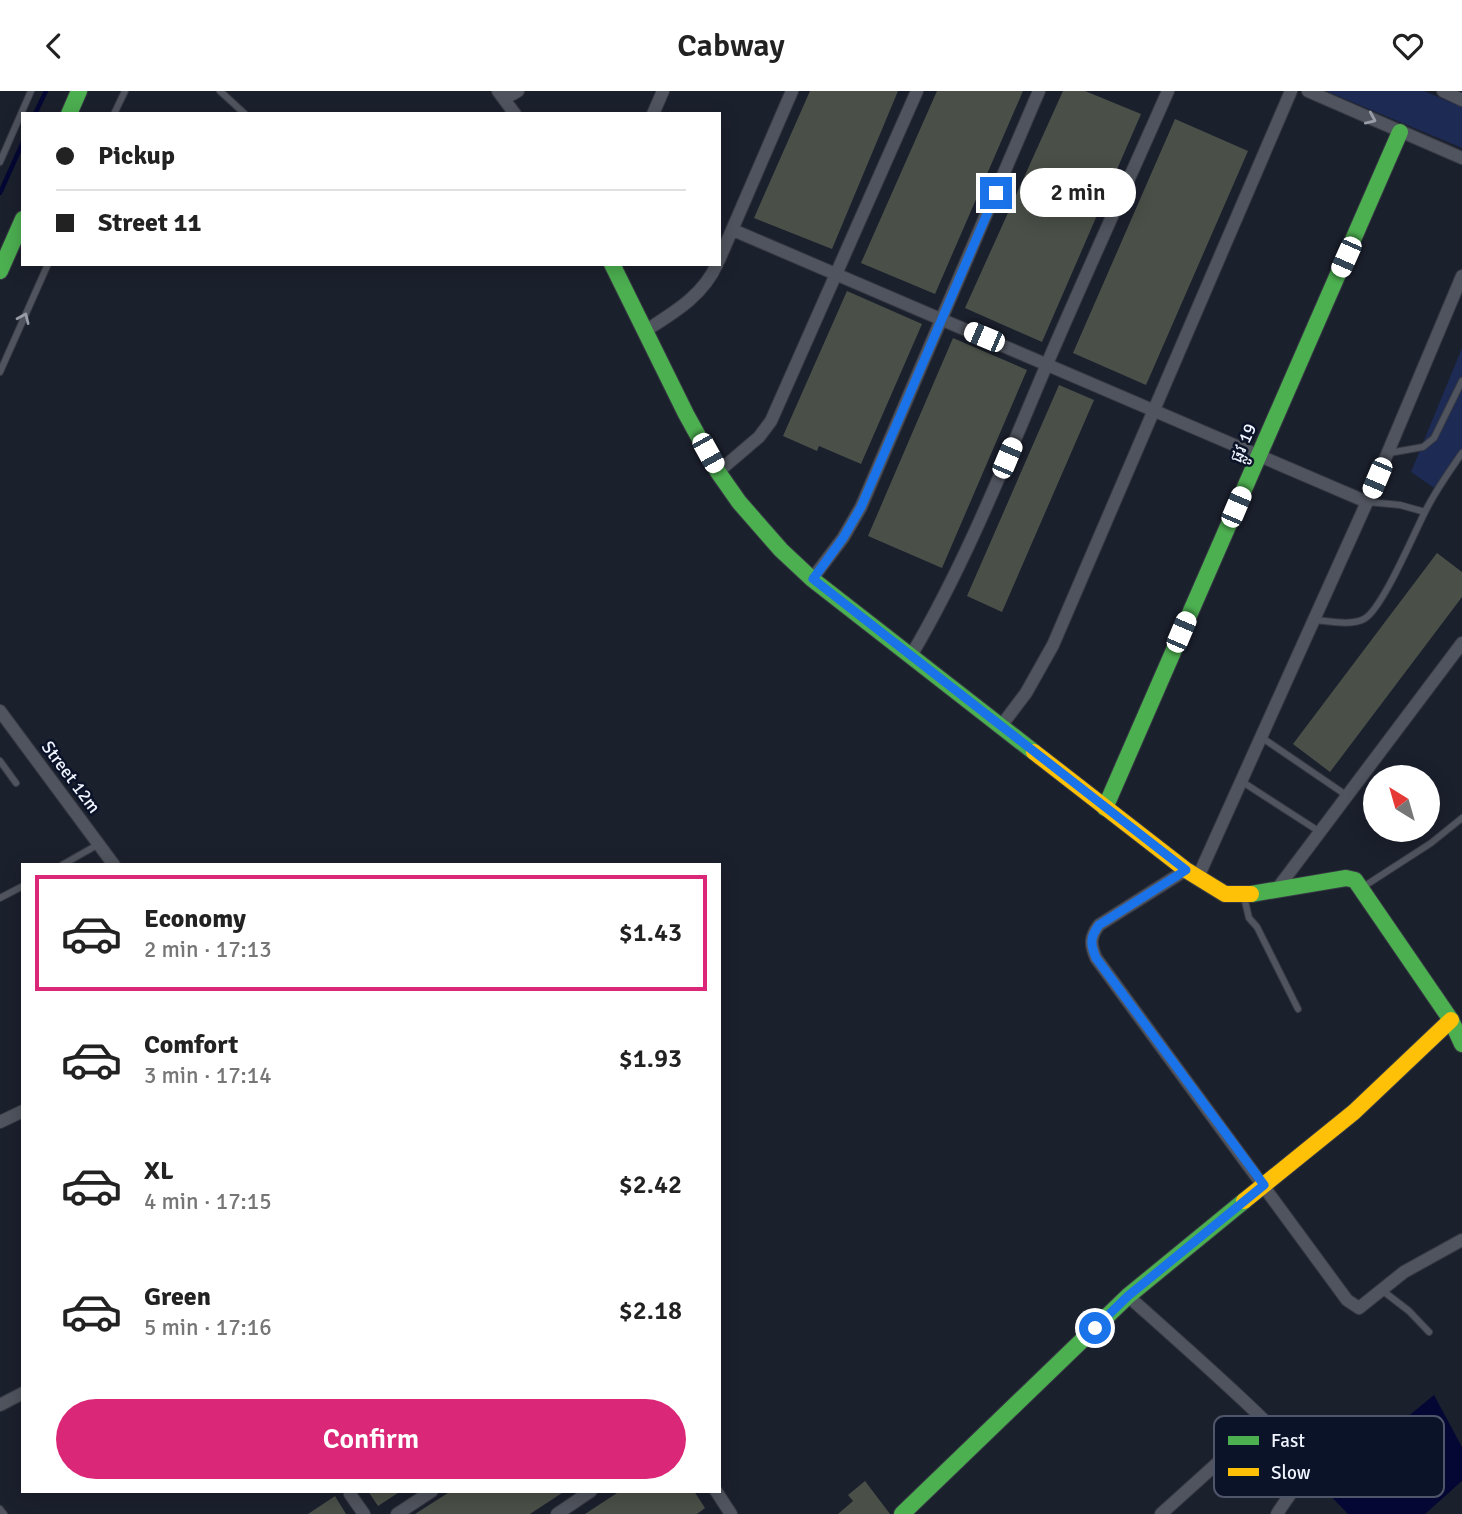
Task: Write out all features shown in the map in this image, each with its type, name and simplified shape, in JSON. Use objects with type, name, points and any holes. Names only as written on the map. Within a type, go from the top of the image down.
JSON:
[{"type":"main road","points":[[70,112],[79,91]]},
{"type":"main road","name":"ផ្លូវ 19","points":[[1105,808],[1401,132]]},
{"type":"main road","points":[[0,271],[21,224]]},
{"type":"main road","points":[[613,266],[718,472],[747,512],[781,550],[813,579],[1105,808],[1192,873],[1225,894],[1243,895],[1346,878],[1355,880],[1457,1016],[1462,1044]]},
{"type":"main road","points":[[902,1514],[1128,1296],[1354,1112],[1457,1016]]},
{"type":"street","points":[[514,112],[501,95],[518,91]]},
{"type":"street","points":[[654,112],[663,91]]},
{"type":"street","points":[[721,256],[792,91]]},
{"type":"street","points":[[718,472],[759,437],[772,421],[917,91]]},
{"type":"street","points":[[813,579],[843,538],[861,507],[1039,91]]},
{"type":"street","points":[[912,654],[937,612],[977,529],[1168,91]]},
{"type":"street","points":[[1001,726],[1026,693],[1053,645],[1291,91]]},
{"type":"street","points":[[1308,91],[1462,157]]},
{"type":"street","points":[[1443,91],[1462,100]]},
{"type":"street","points":[[733,230],[1367,502]]},
{"type":"street","points":[[645,331],[683,307],[711,279],[716,266]]},
{"type":"street","points":[[1462,276],[1314,620],[1241,781],[1192,873],[1099,925],[1093,934],[1092,949],[1353,1306],[1359,1308],[1404,1272],[1462,1240]]},
{"type":"street","points":[[1277,889],[1462,643]]},
{"type":"street","name":"Street 12m","points":[[0,711],[113,863]]},
{"type":"street","points":[[0,1122],[21,1112]]},
{"type":"street","points":[[1128,1296],[1259,1416]]},
{"type":"street","points":[[0,1405],[21,1394]]},
{"type":"street","points":[[1161,1514],[1214,1466]]},
{"type":"street","points":[[397,1514],[429,1493]]},
{"type":"street","points":[[557,1514],[588,1493]]},
{"type":"street","points":[[717,1493],[731,1514]]},
{"type":"street","points":[[350,1494],[364,1514]]},
{"type":"street","points":[[1277,1514],[1287,1497]]},
{"type":"lane","points":[[22,112],[31,91]]},
{"type":"lane","points":[[115,112],[125,91]]},
{"type":"lane","points":[[220,91],[243,112]]},
{"type":"lane","points":[[0,162],[21,114]]},
{"type":"lane","points":[[0,372],[47,266]]},
{"type":"lane","points":[[1388,453],[1423,447],[1434,438],[1462,380]]},
{"type":"lane","points":[[1314,620],[1352,622],[1364,619],[1372,611],[1403,559],[1424,512],[1462,453]]},
{"type":"lane","points":[[1367,502],[1400,505],[1424,512]]},
{"type":"lane","points":[[1261,737],[1346,795]]},
{"type":"lane","points":[[0,761],[16,783]]},
{"type":"lane","points":[[1241,781],[1320,832]]},
{"type":"lane","points":[[1361,888],[1431,843],[1462,818]]},
{"type":"lane","points":[[66,863],[99,844]]},
{"type":"lane","points":[[0,898],[21,887]]},
{"type":"lane","points":[[1243,895],[1249,918],[1257,927],[1298,1009]]},
{"type":"lane","points":[[1383,1291],[1409,1311],[1429,1332]]},
{"type":"lane","points":[[0,1509],[4,1514]]},
{"type":"shaded area","points":[[1326,91],[1424,91],[1462,107],[1462,148]]},
{"type":"shaded area","points":[[1462,348],[1462,454],[1437,490],[1411,472]]},
{"type":"shaded area","points":[[1434,1395],[1462,1447],[1462,1481],[1425,1514],[1348,1514],[1332,1497],[1444,1497],[1444,1416],[1408,1416]]},
{"type":"building","points":[[810,91],[898,91],[832,249],[754,218]]},
{"type":"building","points":[[937,91],[1023,91],[935,294],[861,263]]},
{"type":"building","points":[[1063,91],[1085,91],[1141,114],[1042,342],[965,308]]},
{"type":"building","points":[[1175,119],[1248,151],[1146,385],[1073,353]]},
{"type":"building","points":[[847,291],[922,324],[861,464],[819,446],[817,451],[783,436]]},
{"type":"building","points":[[953,338],[1027,370],[942,568],[868,536]]},
{"type":"building","points":[[1059,385],[1094,400],[1002,612],[967,596]]},
{"type":"building","points":[[1437,553],[1462,572],[1462,597],[1330,772],[1293,744]]},
{"type":"building","points":[[865,1481],[890,1514],[838,1514],[853,1501],[848,1495]]},
{"type":"building","points":[[369,1493],[398,1493],[378,1506]]},
{"type":"building","points":[[448,1493],[562,1493],[530,1514],[415,1514]]},
{"type":"building","points":[[617,1493],[695,1493],[705,1508],[697,1514],[585,1514]]},
{"type":"building","points":[[335,1496],[346,1514],[308,1514]]},
{"type":"waterway","points":[[36,112],[46,91]]},
{"type":"waterway","points":[[0,193],[21,146]]},
{"type":"traffic: fast","points":[[70,112],[79,91]]},
{"type":"traffic: fast","points":[[1105,808],[1400,132]]},
{"type":"traffic: fast","points":[[0,271],[21,224]]},
{"type":"traffic: fast","points":[[613,266],[686,414],[718,472],[739,502],[781,550],[812,579],[1034,752]]},
{"type":"traffic: fast","points":[[1251,894],[1346,878],[1355,880],[1451,1020],[1462,1044]]},
{"type":"traffic: fast","points":[[902,1514],[1128,1296],[1244,1201]]},
{"type":"traffic: slow","points":[[1034,752],[1186,870],[1225,894],[1251,894]]},
{"type":"traffic: slow","points":[[1244,1201],[1354,1112],[1451,1020]]},
{"type":"route","points":[[996,193],[861,507],[843,538],[813,579],[1186,870],[1099,925],[1091,940],[1092,949],[1264,1185],[1128,1296],[1095,1328]]}]
